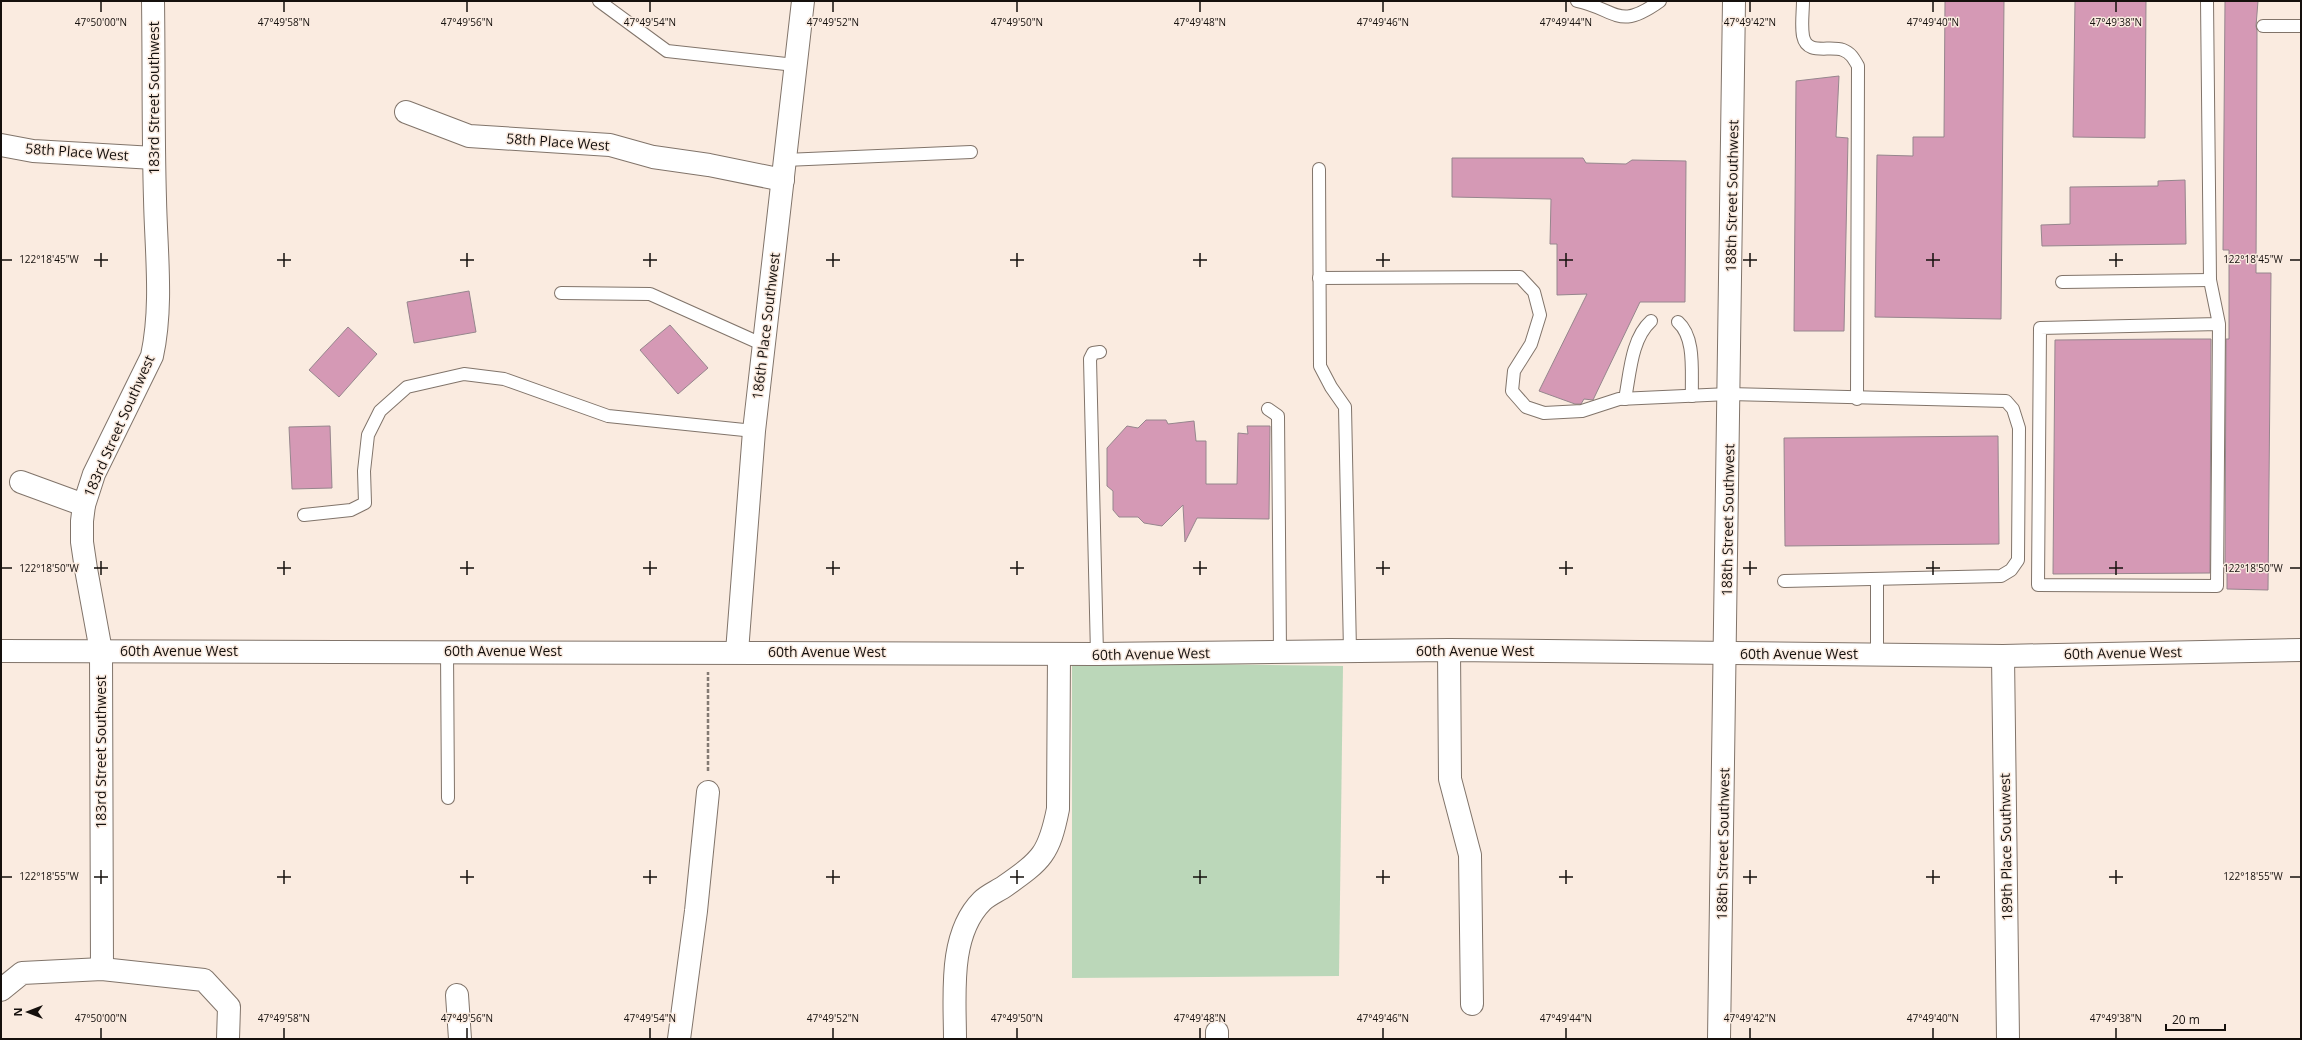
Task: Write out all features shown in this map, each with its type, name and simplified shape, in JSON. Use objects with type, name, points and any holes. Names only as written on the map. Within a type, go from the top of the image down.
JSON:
[{"type":"street","name":"183rd Street Southwest","points":[[102,969],[101,651],[82,542],[84,505],[94,474],[152,356],[156,339],[158,309],[154,158],[153,1]]},
{"type":"street","name":"186th Place Southwest","points":[[737,652],[754,432],[803,1]]},
{"type":"street","name":"188th Street Southwest","points":[[1719,1039],[1726,654],[1734,1]]},
{"type":"street","name":"58th Place West","points":[[406,112],[469,136],[610,145],[654,157],[709,164],[784,170]]},
{"type":"street","name":"58th Place West","points":[[1,145],[33,151],[154,158]]},
{"type":"street","points":[[21,482],[84,505]]},
{"type":"street","points":[[1449,650],[1450,779],[1470,854],[1472,1004]]},
{"type":"street","name":"60th Avenue West","points":[[1,651],[447,651],[1097,654],[1449,650],[2003,656],[2301,650]]},
{"type":"street","points":[[955,1039],[956,960],[968,925],[982,902],[1020,875],[1044,855],[1054,833],[1058,809],[1059,654]]},
{"type":"street","name":"189th Place Southwest","points":[[2003,656],[2008,1039]]},
{"type":"street","points":[[679,1039],[696,911],[708,792]]},
{"type":"street","points":[[1,990],[22,973],[102,969],[204,980],[229,1007],[228,1039]]},
{"type":"street","points":[[457,995],[460,1039]]},
{"type":"lane","points":[[598,1],[667,51],[795,65]]},
{"type":"lane","points":[[1577,1],[1627,18],[1647,11],[1660,1]]},
{"type":"lane","points":[[1803,1],[1802,35],[1805,44],[1813,49],[1842,50],[1852,56],[1858,66],[1857,399]]},
{"type":"lane","points":[[2207,1],[2210,280],[2219,324],[2217,586],[2038,585],[2040,328],[2219,324]]},
{"type":"lane","points":[[2263,26],[2301,26]]},
{"type":"lane","points":[[784,170],[971,152]]},
{"type":"lane","points":[[1319,169],[1320,366],[1331,387],[1345,407],[1350,651]]},
{"type":"lane","points":[[1319,278],[1520,277],[1534,292],[1540,315],[1531,344],[1514,371],[1512,391],[1526,407],[1544,414],[1582,411],[1625,399],[1729,394],[1857,399],[2006,402],[2013,409],[2019,428],[2018,560],[2011,570],[2001,576],[1784,581]]},
{"type":"lane","points":[[2062,282],[2210,280]]},
{"type":"lane","points":[[562,293],[650,294],[764,345]]},
{"type":"lane","points":[[1625,399],[1638,341],[1642,329],[1651,321]]},
{"type":"lane","points":[[1678,322],[1686,329],[1689,340],[1692,396]]},
{"type":"lane","points":[[1097,654],[1090,359],[1093,353],[1100,352]]},
{"type":"lane","points":[[304,514],[351,510],[365,503],[364,471],[368,435],[380,411],[407,387],[464,374],[504,379],[608,416],[754,432]]},
{"type":"lane","points":[[1268,409],[1278,416],[1280,652]]},
{"type":"lane","points":[[1877,580],[1877,655]]},
{"type":"lane","points":[[447,651],[448,798]]},
{"type":"path","points":[[708,652],[708,792]]},
{"type":"green space","points":[[1072,662],[1343,666],[1339,976],[1072,978]]},
{"type":"building","points":[[1945,1],[2004,1],[2001,319],[1875,317],[1877,155],[1913,156],[1913,137],[1944,137]]},
{"type":"building","points":[[2075,1],[2146,1],[2145,138],[2073,137]]},
{"type":"building","points":[[2225,1],[2258,1],[2256,26],[2256,273],[2271,273],[2268,590],[2227,589],[2227,573],[2225,573],[2226,339],[2229,339],[2229,250],[2223,250]]},
{"type":"building","points":[[1839,76],[1836,137],[1848,138],[1844,331],[1794,331],[1796,81]]},
{"type":"building","points":[[1452,158],[1583,158],[1586,163],[1626,164],[1632,160],[1686,161],[1685,302],[1640,302],[1593,400],[1584,399],[1581,404],[1575,404],[1539,391],[1587,294],[1557,295],[1557,244],[1550,244],[1551,199],[1452,197]]},
{"type":"building","points":[[2185,180],[2186,244],[2042,246],[2041,225],[2070,224],[2070,187],[2158,186],[2158,181]]},
{"type":"building","points":[[469,291],[476,332],[414,343],[407,302]]},
{"type":"building","points":[[670,325],[708,368],[678,394],[640,350]]},
{"type":"building","points":[[348,327],[377,354],[339,397],[309,370]]},
{"type":"building","points":[[2211,339],[2210,573],[2053,574],[2055,340]]},
{"type":"building","points":[[1146,420],[1166,420],[1168,424],[1194,421],[1196,441],[1206,441],[1206,484],[1237,484],[1238,433],[1248,434],[1247,426],[1270,426],[1269,519],[1197,518],[1185,542],[1183,505],[1162,526],[1144,523],[1138,517],[1119,517],[1113,510],[1113,491],[1107,486],[1107,448],[1127,426],[1138,428]]},
{"type":"building","points":[[330,426],[332,488],[292,489],[289,427]]},
{"type":"building","points":[[1998,436],[1999,544],[1785,546],[1784,438]]}]
